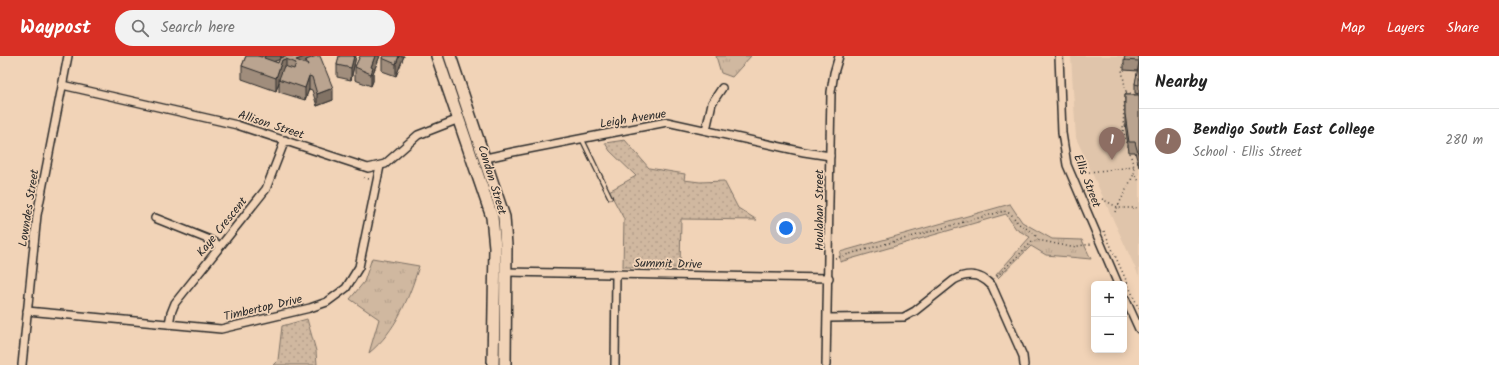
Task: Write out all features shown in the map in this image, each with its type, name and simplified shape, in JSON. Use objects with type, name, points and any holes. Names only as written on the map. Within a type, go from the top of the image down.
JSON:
[{"type":"main road","name":"Condon Street","points":[[437,56],[488,203],[493,225],[495,247],[493,365]]},
{"type":"main road","name":"Condon Street","points":[[450,56],[486,158],[504,217],[506,272],[505,365]]},
{"type":"main road","points":[[459,119],[470,115]]},
{"type":"street","name":"Lowndes Street","points":[[22,365],[40,200],[68,56]]},
{"type":"street","name":"Houlahan Street","points":[[826,365],[829,278],[831,92],[832,80],[839,56]]},
{"type":"street","name":"Ellis Street","points":[[1059,56],[1062,133],[1067,165],[1117,281]]},
{"type":"street","name":"Allison Street","points":[[62,85],[238,125],[368,168],[380,166]]},
{"type":"street","points":[[706,130],[712,103],[722,88]]},
{"type":"street","points":[[380,166],[389,160],[413,137],[459,119]]},
{"type":"street","name":"Leigh Avenue","points":[[486,158],[662,123],[706,130],[804,152],[830,156]]},
{"type":"street","name":"Kaye Crescent","points":[[169,324],[175,303],[266,190],[285,140]]},
{"type":"street","name":"Timbertop Drive","points":[[27,311],[217,329],[231,328],[310,308],[327,302],[340,294],[351,282],[359,267],[380,166]]},
{"type":"street","points":[[155,218],[210,240],[220,246]]},
{"type":"street","name":"Summit Drive","points":[[506,272],[829,278]]},
{"type":"street","points":[[615,365],[616,274]]},
{"type":"street","points":[[828,318],[904,317],[915,311],[954,280],[961,276],[975,274],[985,279],[992,286],[1023,356],[1024,365]]},
{"type":"street","points":[[1127,303],[1139,329]]},
{"type":"lane","points":[[582,138],[584,148],[610,197]]},
{"type":"path","points":[[1115,212],[1134,174],[1134,167],[1124,130],[1124,106],[1126,92],[1122,70],[1125,62]]},
{"type":"path","points":[[1126,92],[1139,96]]},
{"type":"path","points":[[1090,172],[1134,167]]},
{"type":"path","points":[[1134,174],[1139,181]]},
{"type":"path","points":[[1102,199],[1118,208],[1139,208]]},
{"type":"path","points":[[829,259],[1004,211],[1011,214],[1019,224],[1034,234],[1038,240]]},
{"type":"path","points":[[1104,230],[1139,309]]},
{"type":"path","points":[[993,280],[1028,244],[1038,240],[1071,247],[1092,244]]},
{"type":"shaded area","points":[[1071,56],[1139,56],[1139,276],[1076,138]]},
{"type":"green space","points":[[716,56],[751,56],[732,77],[721,73]]},
{"type":"green space","points":[[625,140],[649,168],[685,174],[684,180],[700,182],[724,181],[738,208],[757,220],[681,219],[680,268],[623,267],[624,219],[609,191],[636,176],[610,151],[605,143]]},
{"type":"green space","points":[[1010,204],[1022,222],[1052,239],[1082,240],[1091,259],[1046,255],[1031,246],[998,278],[996,275],[1030,237],[1016,229],[1006,214],[840,262],[840,252]]},
{"type":"green space","points":[[372,258],[419,266],[406,302],[394,324],[387,335],[369,353],[379,319],[350,299],[364,282]]},
{"type":"green space","points":[[307,319],[316,351],[317,365],[273,365],[278,360],[282,326]]},
{"type":"building","points":[[246,56],[265,56],[264,58],[278,63],[280,58],[284,56],[307,56],[296,60],[308,65],[306,60],[320,56],[333,88],[317,94],[312,77],[309,76],[305,88],[279,79],[284,66],[294,69],[296,63],[286,59],[282,60],[276,78],[242,66]]},
{"type":"building","points":[[339,56],[354,56],[351,68],[337,65]]},
{"type":"building","points":[[360,56],[375,56],[371,67],[373,68],[371,74],[355,67]]},
{"type":"building","points":[[383,56],[399,56],[396,64],[382,58]]},
{"type":"building","points":[[1125,56],[1139,56],[1139,61],[1124,60]]},
{"type":"building","points":[[1139,62],[1139,85],[1135,84]]},
{"type":"building","points":[[1125,95],[1139,95],[1139,157],[1135,142],[1129,142],[1125,114]]},
{"type":"place","name":"Bendigo South East College","points":[[1112,160]]}]
